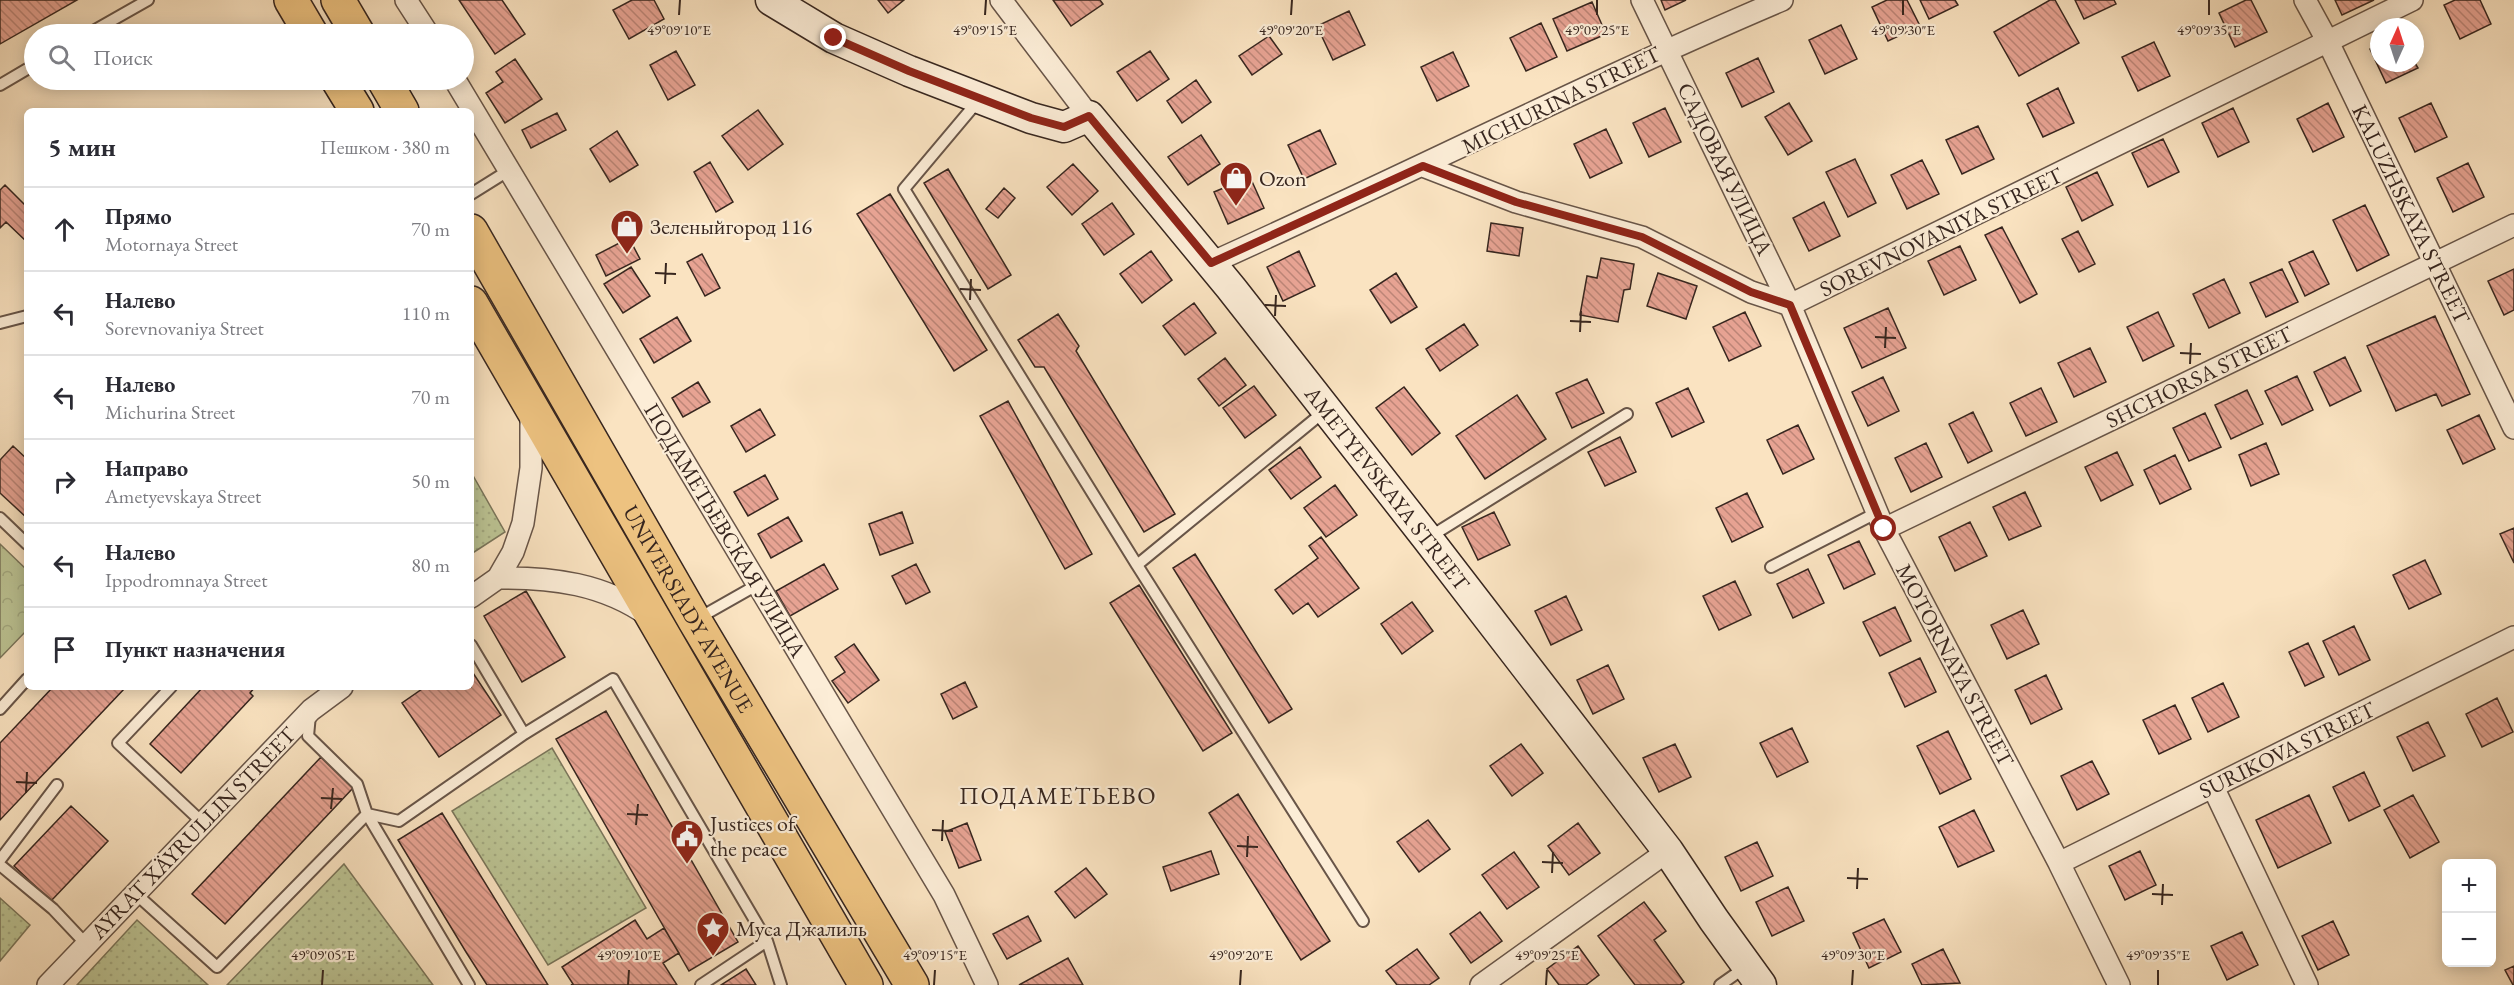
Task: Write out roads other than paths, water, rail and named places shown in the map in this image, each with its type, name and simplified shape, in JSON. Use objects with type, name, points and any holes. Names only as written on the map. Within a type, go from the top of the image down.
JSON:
[{"type":"main road","points":[[291,0],[305,24]]},
{"type":"main road","points":[[338,0],[352,24]]},
{"type":"main road","points":[[344,90],[355,108]]},
{"type":"main road","points":[[390,90],[400,108]]},
{"type":"main road","name":"UNIVERSIADY AVENUE","points":[[474,236],[695,621],[912,985]]},
{"type":"main road","name":"UNIVERSIADY AVENUE","points":[[474,308],[866,985]]},
{"type":"street","points":[[406,0],[422,24]]},
{"type":"street","points":[[771,0],[834,38],[1031,118],[1064,127],[1089,116]]},
{"type":"street","name":"AMETYEVSKAYA STREET","points":[[1001,0],[1089,116],[1211,263],[1427,538],[1668,851],[1754,975]]},
{"type":"street","name":"САДОВАЯ УЛИЦА","points":[[1642,0],[1790,305]]},
{"type":"street","name":"MICHURINA STREET","points":[[1211,263],[1423,166],[1667,48],[1782,0]]},
{"type":"street","name":"KALUZHSKAYA STREET","points":[[2305,0],[2328,42],[2514,428]]},
{"type":"street","name":"SOREVNOVANIYA STREET","points":[[1790,305],[2412,0]]},
{"type":"street","name":"ПОДАМЕТЬЕВСКАЯ УЛИЦА","points":[[462,90],[473,108]]},
{"type":"street","name":"ПОДАМЕТЬЕВСКАЯ УЛИЦА","points":[[474,109],[944,895],[987,985]]},
{"type":"street","points":[[1423,166],[1516,202],[1642,237],[1751,292],[1790,305]]},
{"type":"street","name":"SHCHORSA STREET","points":[[1881,521],[2514,225]]},
{"type":"street","name":"MOTORNAYA STREET","points":[[1790,305],[1881,521],[2059,863],[2119,985]]},
{"type":"street","points":[[474,595],[498,578],[513,552],[523,523],[528,498],[532,441],[530,403]]},
{"type":"street","points":[[498,578],[552,579],[580,585],[608,593],[633,605],[654,620]]},
{"type":"street","name":"SURIKOVA STREET","points":[[2059,863],[2514,637]]},
{"type":"street","name":"AYRAT XÄYRULLIN STREET","points":[[48,985],[311,710],[338,690]]},
{"type":"street","points":[[2212,787],[2307,985]]},
{"type":"street","points":[[1481,985],[1668,851]]},
{"type":"lane","points":[[106,24],[148,0]]},
{"type":"lane","points":[[0,85],[24,71]]},
{"type":"lane","points":[[980,99],[904,189],[1137,565],[1363,921]]},
{"type":"lane","points":[[474,192],[511,169]]},
{"type":"lane","points":[[0,323],[24,317]]},
{"type":"lane","points":[[1137,565],[1326,410]]},
{"type":"lane","points":[[1427,538],[1627,414]]},
{"type":"lane","points":[[0,518],[24,541]]},
{"type":"lane","points":[[1771,567],[1881,521]]},
{"type":"lane","points":[[695,621],[757,585]]},
{"type":"lane","points":[[474,650],[524,735]]},
{"type":"lane","points":[[367,814],[399,821],[524,735],[613,679],[767,941],[782,985]]},
{"type":"lane","points":[[0,709],[24,682]]},
{"type":"lane","points":[[168,690],[118,743],[203,823]]},
{"type":"lane","points":[[311,710],[308,736],[357,784],[367,814],[469,985]]},
{"type":"lane","points":[[0,860],[57,785]]},
{"type":"lane","points":[[136,894],[217,967],[367,814]]},
{"type":"lane","points":[[0,865],[53,909],[86,944]]},
{"type":"lane","points":[[701,985],[767,941]]},
{"type":"lane","points":[[1720,985],[1754,975]]},
{"type":"place","name":"Ozon","points":[[1236,207]]},
{"type":"place","name":"Зеленыйгород 116","points":[[627,255]]},
{"type":"place","name":"Justices of the peace","points":[[687,865]]},
{"type":"place","name":"Муса Джалиль","points":[[713,957]]},
{"type":"district","name":"ПОДАМЕТЬЕВО","points":[[1058,795]]}]
